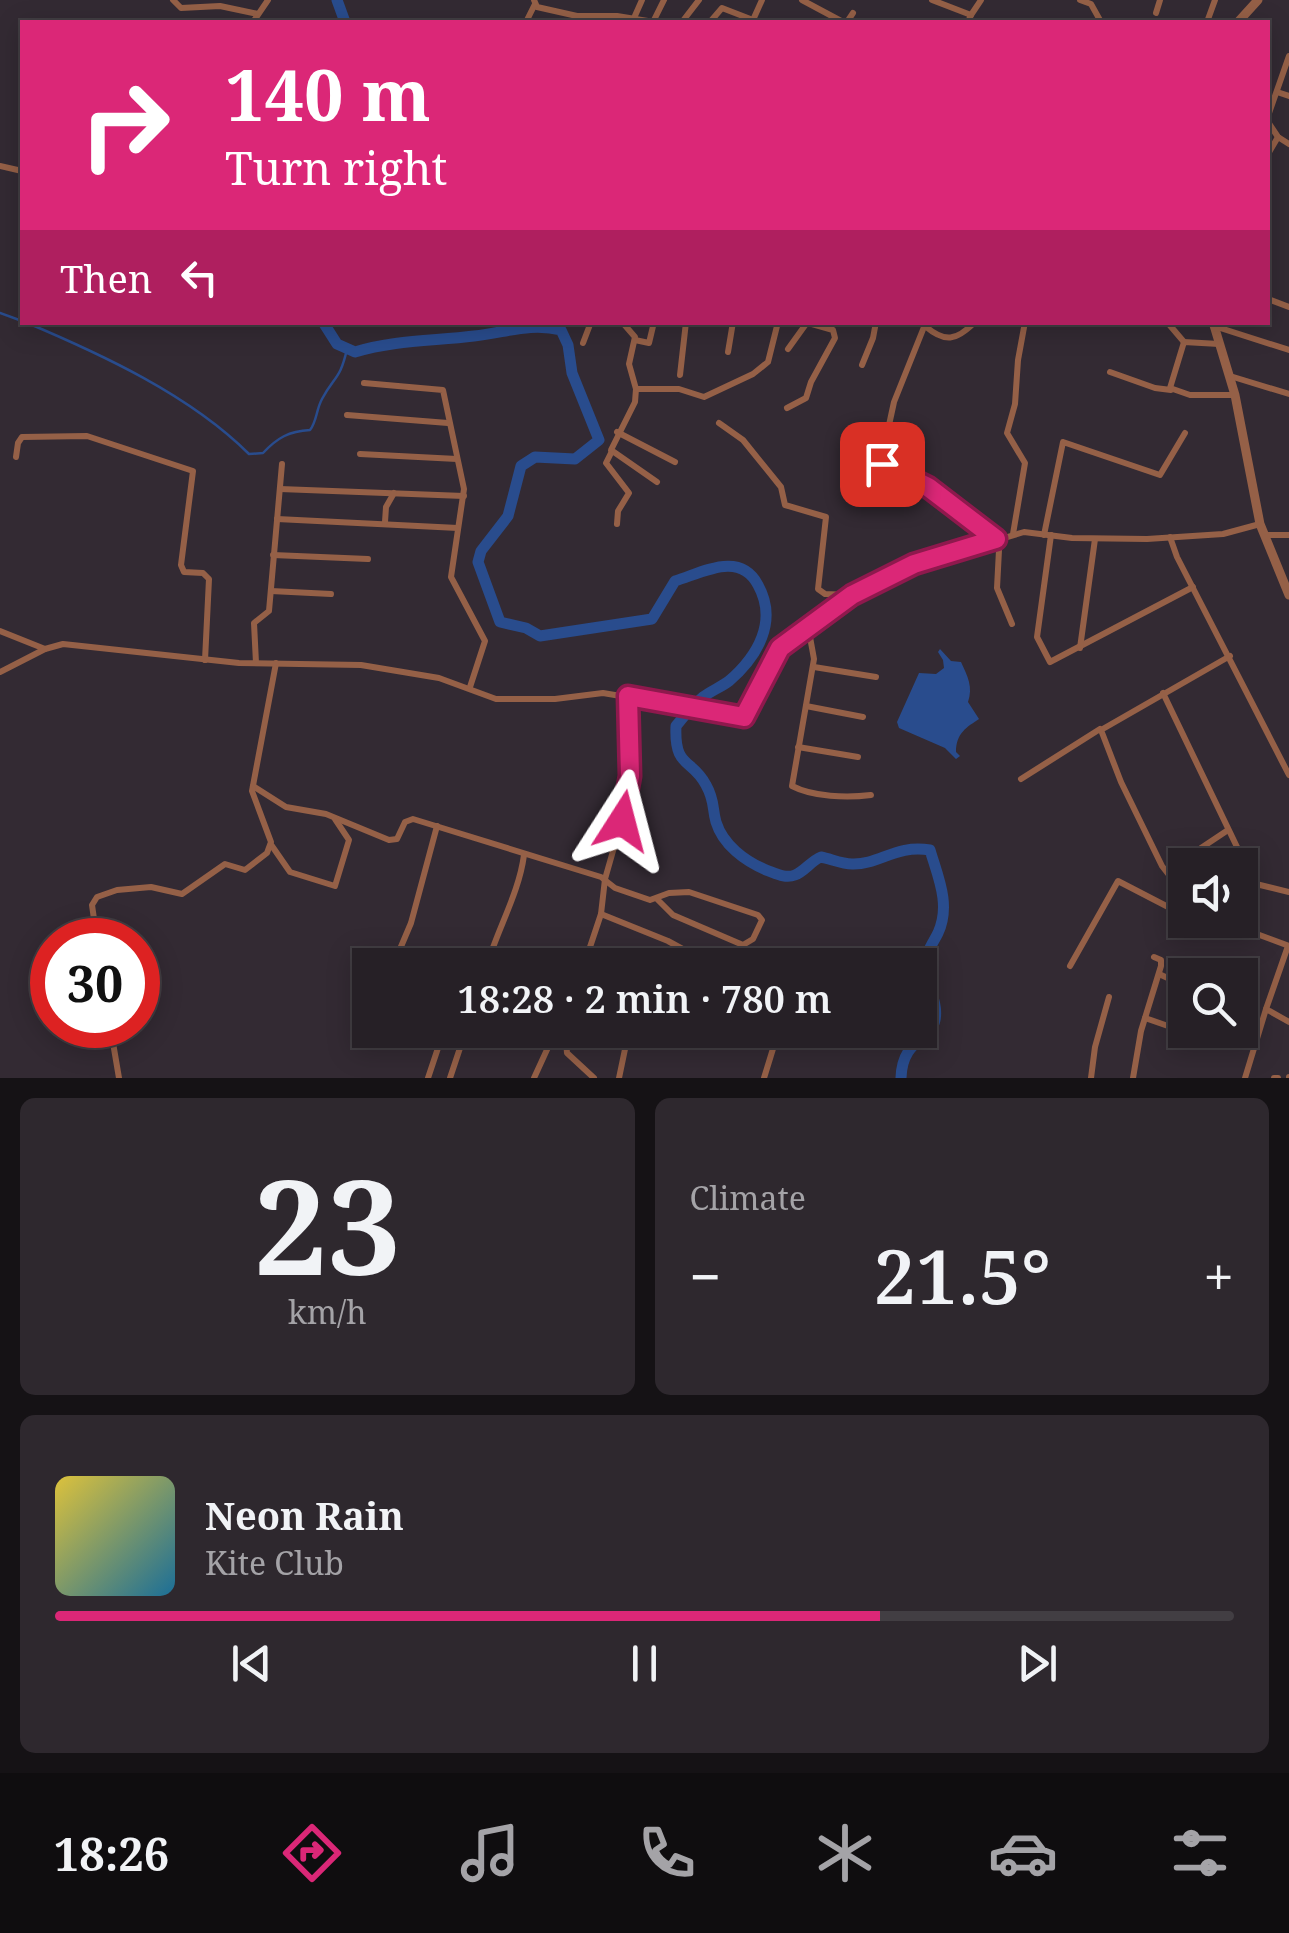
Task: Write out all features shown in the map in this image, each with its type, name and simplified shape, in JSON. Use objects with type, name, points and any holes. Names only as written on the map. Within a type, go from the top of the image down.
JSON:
[{"type":"street","points":[[173,0],[181,8],[226,7],[258,14]]},
{"type":"street","points":[[254,20],[268,0]]},
{"type":"street","points":[[565,14],[569,0]]},
{"type":"street","points":[[634,18],[642,0]]},
{"type":"street","points":[[684,20],[699,0]]},
{"type":"street","points":[[802,0],[841,20]]},
{"type":"street","points":[[932,0],[970,19],[980,0]]},
{"type":"street","points":[[1080,0],[1091,2]]},
{"type":"street","points":[[1156,13],[1160,0]]},
{"type":"street","points":[[1240,20],[1258,0]]},
{"type":"street","points":[[535,2],[565,14],[644,20]]},
{"type":"street","points":[[712,20],[722,8],[749,20]]},
{"type":"street","points":[[847,20],[853,13]]},
{"type":"street","points":[[1270,113],[1289,56]]},
{"type":"street","points":[[1277,92],[1289,96]]},
{"type":"street","points":[[1270,123],[1278,137],[1289,144]]},
{"type":"street","points":[[1270,151],[1278,137]]},
{"type":"street","points":[[583,342],[591,325]]},
{"type":"street","points":[[617,524],[618,511],[629,493],[606,463],[617,432],[634,406],[636,389],[628,368],[635,340],[625,325]]},
{"type":"street","points":[[635,340],[649,343],[653,325]]},
{"type":"street","points":[[680,375],[686,325]]},
{"type":"street","points":[[728,352],[732,325]]},
{"type":"street","points":[[636,389],[679,389],[704,397],[768,362],[777,325]]},
{"type":"street","points":[[788,349],[806,325]]},
{"type":"street","points":[[787,408],[806,398],[836,338],[833,330],[815,325]]},
{"type":"street","points":[[862,365],[875,325]]},
{"type":"street","points":[[926,325],[894,402],[881,462],[928,487],[996,539],[998,588],[1012,624]]},
{"type":"street","points":[[927,325],[948,340],[960,336],[971,325]]},
{"type":"street","points":[[1013,534],[1025,463],[1006,433],[1019,380],[1024,325]]},
{"type":"street","points":[[1169,325],[1184,342],[1220,344]]},
{"type":"street","points":[[1214,325],[1235,395],[1260,524],[1289,595]]},
{"type":"street","points":[[1217,325],[1289,350]]},
{"type":"street","points":[[1170,390],[1184,342]]},
{"type":"street","points":[[1110,372],[1190,395],[1235,395]]},
{"type":"street","points":[[1230,376],[1289,394]]},
{"type":"street","points":[[364,383],[442,389],[464,496],[451,564],[452,581],[485,641],[470,687]]},
{"type":"street","points":[[347,416],[448,423]]},
{"type":"street","points":[[719,422],[742,440],[782,487],[786,506],[827,518],[818,590],[852,595]]},
{"type":"street","points":[[617,432],[675,462]]},
{"type":"street","points":[[1185,433],[1160,476],[1062,442],[1037,640],[1050,662],[1193,587]]},
{"type":"street","points":[[16,457],[22,437],[76,434],[193,471],[181,566],[184,572],[208,577],[205,660]]},
{"type":"street","points":[[612,451],[657,482]]},
{"type":"street","points":[[360,454],[456,459]]},
{"type":"street","points":[[256,663],[254,623],[268,614],[282,464]]},
{"type":"street","points":[[280,489],[464,496]]},
{"type":"street","points":[[385,522],[386,507],[394,492]]},
{"type":"street","points":[[277,519],[458,528]]},
{"type":"street","points":[[0,672],[45,649],[64,644],[205,660],[374,666],[470,687],[496,699],[556,700],[592,693],[639,697],[738,717],[749,712],[780,648],[852,595],[914,564],[1013,534],[1095,540],[1170,537],[1223,534],[1260,524]]},
{"type":"street","points":[[1264,536],[1289,535]]},
{"type":"street","points":[[1170,537],[1289,775]]},
{"type":"street","points":[[1080,648],[1095,540]]},
{"type":"street","points":[[273,555],[368,559]]},
{"type":"street","points":[[271,591],[331,594]]},
{"type":"street","points":[[808,626],[814,649],[813,667],[793,787],[841,796],[871,795]]},
{"type":"street","points":[[0,631],[45,649]]},
{"type":"street","points":[[1021,779],[1230,656]]},
{"type":"street","points":[[276,664],[253,786],[272,846],[290,872],[335,886],[349,840],[335,818]]},
{"type":"street","points":[[813,667],[876,678]]},
{"type":"street","points":[[1162,693],[1236,848]]},
{"type":"street","points":[[590,948],[629,790],[628,696]]},
{"type":"street","points":[[806,706],[863,717]]},
{"type":"street","points":[[1070,966],[1118,881],[1174,910],[1185,882],[1169,875],[1162,866],[1105,746],[1102,728]]},
{"type":"street","points":[[798,747],[858,757]]},
{"type":"street","points":[[253,786],[286,806],[335,818],[393,840],[398,838],[408,818],[605,879],[615,888],[650,900],[669,893],[689,892],[758,915],[762,920],[754,939],[742,945],[673,915],[657,899]]},
{"type":"street","points":[[400,948],[423,884],[437,826]]},
{"type":"street","points":[[1200,848],[1228,830]]},
{"type":"street","points":[[94,918],[92,905],[97,897],[117,890],[151,888],[182,894],[225,864],[245,870],[272,846]]},
{"type":"street","points":[[492,948],[520,882],[524,855]]},
{"type":"street","points":[[1258,884],[1289,892]]},
{"type":"street","points":[[601,914],[681,948]]},
{"type":"street","points":[[1245,1078],[1288,946],[1258,934]]},
{"type":"street","points":[[1133,1078],[1159,974],[1161,962],[1154,957]]},
{"type":"street","points":[[1159,974],[1168,978]]},
{"type":"street","points":[[1091,1078],[1109,997]]},
{"type":"street","points":[[1266,1009],[1289,1022]]},
{"type":"street","points":[[1146,1018],[1168,1025]]},
{"type":"street","points":[[113,1048],[118,1078]]},
{"type":"street","points":[[428,1078],[438,1048]]},
{"type":"street","points":[[450,1078],[460,1048]]},
{"type":"street","points":[[534,1078],[548,1048]]},
{"type":"street","points":[[567,1048],[567,1053],[594,1078]]},
{"type":"street","points":[[619,1078],[625,1048]]},
{"type":"street","points":[[764,1078],[773,1048]]},
{"type":"water","points":[[940,649],[951,661],[961,662],[970,687],[968,702],[979,719],[960,735],[956,752],[960,756],[956,759],[945,748],[899,728],[897,722],[919,673],[936,674],[944,668]]},
{"type":"waterway","points":[[337,0],[344,20]]},
{"type":"waterway","points":[[0,313],[20,320]]},
{"type":"waterway","points":[[32,325],[114,362],[172,395],[249,454],[263,453],[284,436],[310,430],[347,349]]},
{"type":"waterway","points":[[325,325],[337,344],[355,352],[528,328],[561,330],[568,345],[572,373],[599,440],[575,459],[535,457],[521,466],[508,516],[481,551],[478,562],[500,622],[540,636],[652,619],[675,581],[721,567],[742,569],[758,585],[766,612],[762,637],[749,661],[729,681],[699,700],[676,726],[678,750],[706,785],[716,822],[729,845],[766,870],[791,876],[821,857],[862,863],[907,850],[930,850],[943,902],[942,923],[925,963],[935,1020],[906,1055],[901,1078]]},
{"type":"route","points":[[622,821],[630,776],[628,696],[744,717],[769,664],[784,643],[852,595],[896,572],[996,539],[928,487],[882,464]]}]
